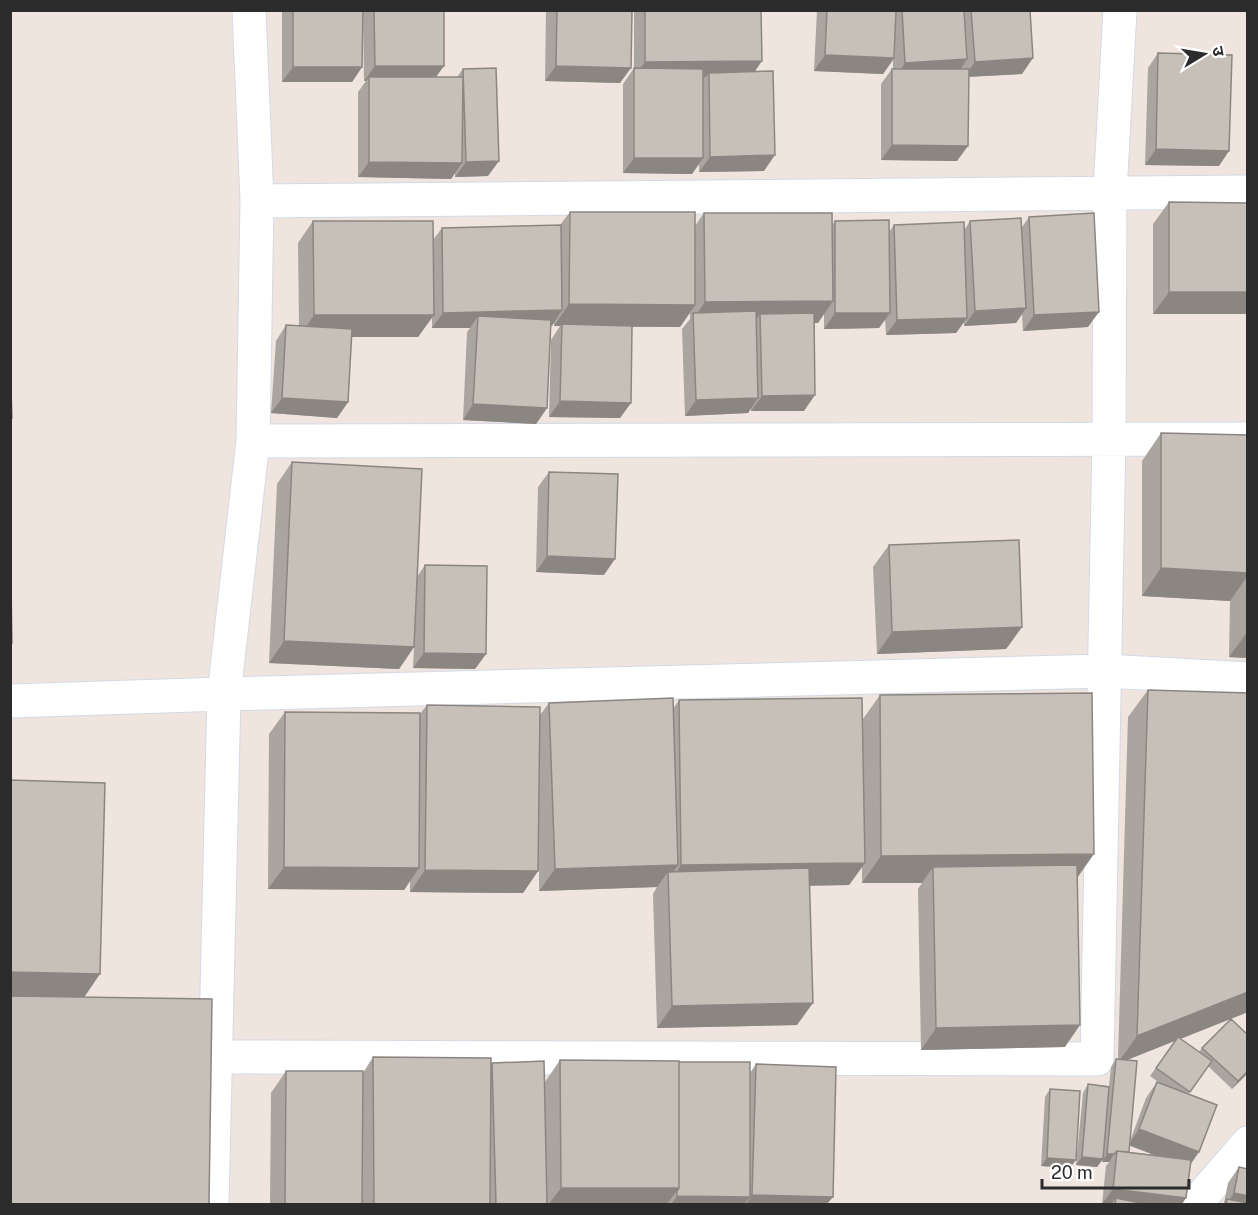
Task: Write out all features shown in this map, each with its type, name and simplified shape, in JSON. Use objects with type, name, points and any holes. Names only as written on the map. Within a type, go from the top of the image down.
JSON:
[{"type":"street","points":[[212,1204],[225,693],[253,441],[257,201],[249,10]]},
{"type":"street","points":[[215,1058],[1097,1059],[1106,671],[1110,192],[1120,10]]},
{"type":"street","points":[[257,201],[1248,192]]},
{"type":"street","points":[[253,441],[1248,440]]},
{"type":"street","points":[[10,701],[225,693],[1106,671],[1248,679]]},
{"type":"street","points":[[1198,1204],[1248,1143]]},
{"type":"building","points":[[293,10],[363,10],[362,67],[293,67]]},
{"type":"building","points":[[374,10],[444,10],[444,66],[375,66]]},
{"type":"building","points":[[557,10],[632,10],[631,68],[556,66]]},
{"type":"building","points":[[645,10],[761,10],[762,61],[645,62]]},
{"type":"building","points":[[827,10],[896,10],[894,58],[825,55]]},
{"type":"building","points":[[902,10],[964,10],[967,59],[905,63]]},
{"type":"building","points":[[971,10],[1030,10],[1033,58],[975,62]]},
{"type":"building","points":[[1158,53],[1232,55],[1229,151],[1156,149]]},
{"type":"building","points":[[496,68],[499,161],[466,162],[463,69]]},
{"type":"building","points":[[634,68],[703,69],[703,158],[634,158]]},
{"type":"building","points":[[892,69],[969,69],[968,146],[892,145]]},
{"type":"building","points":[[773,71],[775,155],[710,157],[709,73]]},
{"type":"building","points":[[369,77],[463,77],[462,163],[369,162]]},
{"type":"building","points":[[1169,202],[1248,203],[1248,292],[1169,292]]},
{"type":"building","points":[[570,212],[695,212],[695,305],[569,304]]},
{"type":"building","points":[[704,213],[832,213],[833,301],[705,302]]},
{"type":"building","points":[[1094,213],[1099,312],[1034,315],[1029,217]]},
{"type":"building","points":[[1021,218],[1026,308],[975,311],[970,221]]},
{"type":"building","points":[[889,220],[890,313],[835,313],[835,221]]},
{"type":"building","points":[[313,221],[433,221],[434,315],[314,315]]},
{"type":"building","points":[[964,222],[967,318],[897,320],[894,225]]},
{"type":"building","points":[[561,225],[562,310],[443,313],[442,228]]},
{"type":"building","points":[[756,311],[758,398],[696,400],[693,313]]},
{"type":"building","points":[[814,313],[815,395],[762,396],[760,314]]},
{"type":"building","points":[[478,316],[551,320],[547,408],[473,404]]},
{"type":"building","points":[[562,324],[632,326],[631,403],[560,401]]},
{"type":"building","points":[[286,325],[352,329],[348,402],[282,398]]},
{"type":"building","points":[[10,360],[12,418],[10,418]]},
{"type":"building","points":[[1161,433],[1248,435],[1248,573],[1161,568]]},
{"type":"building","points":[[292,462],[422,469],[414,647],[284,641]]},
{"type":"building","points":[[549,472],[618,474],[615,559],[547,556]]},
{"type":"building","points":[[10,531],[12,643],[10,643]]},
{"type":"building","points":[[1019,540],[1022,627],[892,632],[889,545]]},
{"type":"building","points":[[425,565],[487,566],[486,654],[424,653]]},
{"type":"building","points":[[1148,690],[1248,693],[1248,992],[1137,1036]]},
{"type":"building","points":[[1092,693],[1094,854],[881,856],[880,695]]},
{"type":"building","points":[[673,698],[678,865],[555,869],[549,703]]},
{"type":"building","points":[[862,698],[865,863],[681,865],[679,700]]},
{"type":"building","points":[[427,705],[540,707],[538,871],[425,870]]},
{"type":"building","points":[[285,712],[420,713],[419,868],[284,867]]},
{"type":"building","points":[[10,780],[105,783],[100,974],[10,972]]},
{"type":"building","points":[[1077,865],[1080,1025],[936,1028],[933,867]]},
{"type":"building","points":[[809,868],[813,1003],[672,1006],[668,872]]},
{"type":"building","points":[[10,996],[212,999],[209,1204],[10,1204]]},
{"type":"building","points":[[1231,1019],[1248,1035],[1248,1071],[1238,1081],[1202,1048]]},
{"type":"building","points":[[1178,1037],[1212,1061],[1190,1092],[1156,1068]]},
{"type":"building","points":[[373,1057],[491,1058],[490,1204],[374,1204]]},
{"type":"building","points":[[1116,1059],[1137,1061],[1129,1152],[1117,1151],[1114,1154],[1107,1154]]},
{"type":"building","points":[[560,1060],[679,1061],[679,1188],[561,1188]]},
{"type":"building","points":[[544,1061],[547,1204],[496,1204],[492,1063]]},
{"type":"building","points":[[679,1062],[750,1062],[750,1197],[677,1196],[679,1188]]},
{"type":"building","points":[[756,1064],[836,1067],[833,1197],[752,1195]]},
{"type":"building","points":[[286,1071],[363,1071],[362,1204],[285,1204]]},
{"type":"building","points":[[1157,1082],[1217,1105],[1199,1152],[1139,1129]]},
{"type":"building","points":[[1088,1084],[1109,1087],[1103,1159],[1082,1157]]},
{"type":"building","points":[[1050,1089],[1080,1091],[1076,1160],[1047,1158]]},
{"type":"building","points":[[1117,1151],[1191,1160],[1186,1198],[1113,1189]]},
{"type":"building","points":[[1239,1167],[1248,1169],[1248,1196],[1234,1193]]},
{"type":"building","points":[[1116,1198],[1145,1204],[1115,1204]]},
{"type":"building","points":[[1227,1199],[1248,1203],[1248,1204],[1226,1204]]}]
